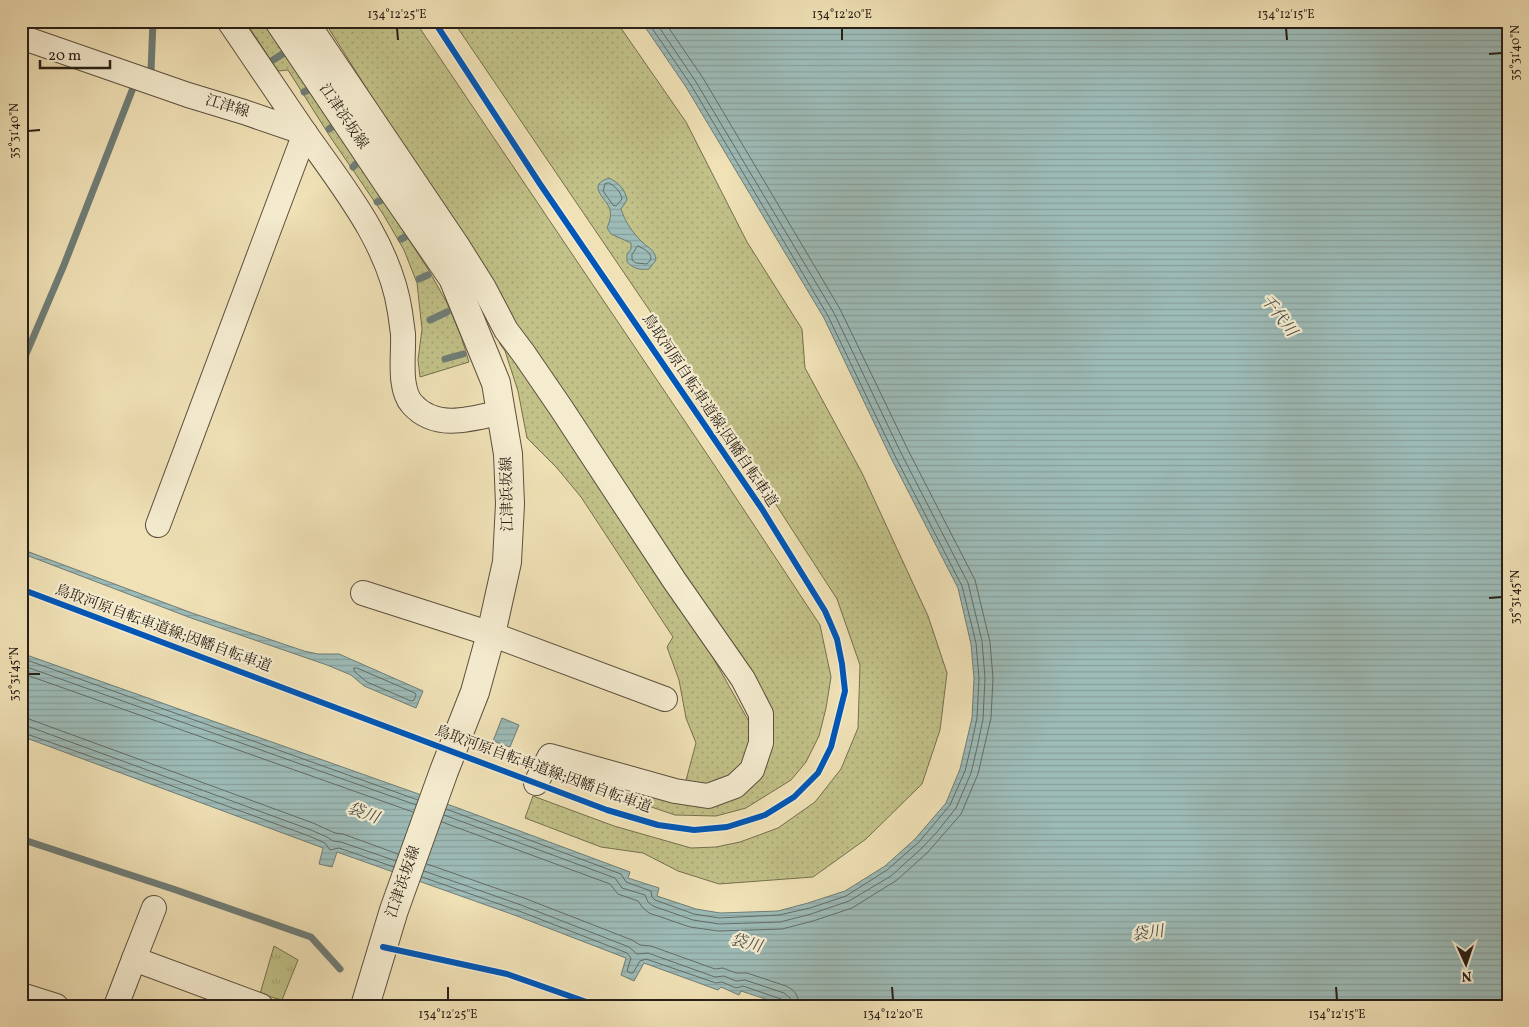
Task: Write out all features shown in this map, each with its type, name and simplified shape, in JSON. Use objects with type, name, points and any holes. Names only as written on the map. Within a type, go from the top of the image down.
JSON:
[{"type":"street","points":[[229,21],[342,186],[371,231],[386,262],[396,289],[403,335],[402,367],[405,388],[412,403],[424,414],[442,421],[458,421],[502,412]]},
{"type":"street","name":"江津浜坂線","points":[[279,21],[388,185],[453,278],[496,383],[508,454],[510,504],[508,562],[491,634],[475,692],[444,771],[394,910],[365,1006]]},
{"type":"street","points":[[306,21],[457,245],[484,288],[506,330],[561,408],[674,580],[743,679],[762,714],[761,743],[752,770],[735,786],[708,796],[675,791],[550,756],[536,783]]},
{"type":"street","name":"江津線","points":[[21,38],[304,133]]},
{"type":"street","points":[[158,526],[304,133]]},
{"type":"street","points":[[363,593],[491,634],[665,699]]},
{"type":"street","points":[[116,1006],[154,908]]},
{"type":"street","points":[[134,959],[261,1006]]},
{"type":"street","points":[[21,995],[56,1006]]},
{"type":"green space","points":[[245,21],[266,21],[428,269],[447,303],[461,336],[469,362],[420,377],[418,360],[422,329],[417,283],[404,250],[383,214],[331,138],[288,70],[278,71]]},
{"type":"green space","points":[[324,21],[415,21],[820,625],[831,677],[819,736],[806,762],[791,780],[746,808],[716,816],[675,815],[548,772],[553,763],[707,803],[770,742],[571,411]]},
{"type":"green space","points":[[453,21],[616,21],[686,122],[747,242],[802,329],[805,368],[862,473],[928,616],[947,673],[940,730],[922,784],[866,839],[813,877],[719,884],[678,871],[643,853],[601,847],[525,818],[533,796],[614,826],[691,848],[716,847],[740,842],[778,828],[815,802],[841,769],[858,728],[860,665],[837,599],[669,339]]},
{"type":"green space","points":[[497,332],[679,597],[752,727],[747,756],[743,765],[738,773],[723,784],[702,787],[685,784],[696,743],[686,718],[679,680],[667,647],[673,637],[581,497],[557,468],[527,438],[518,391]]},
{"type":"green space","points":[[274,946],[298,960],[282,1000],[260,994]]},
{"type":"water","points":[[641,21],[1508,21],[1508,1006],[787,1006],[741,991],[739,995],[721,987],[718,990],[644,963],[634,981],[621,975],[626,958],[517,916],[337,852],[332,867],[319,864],[323,848],[21,736],[21,653],[458,808],[630,872],[628,878],[659,888],[657,896],[696,909],[720,913],[778,911],[845,891],[885,866],[915,839],[946,803],[960,769],[972,718],[974,678],[971,644],[958,588],[891,458],[824,318],[686,87]]},
{"type":"water","points":[[609,178],[619,184],[625,193],[627,200],[621,209],[627,223],[654,254],[656,260],[649,269],[637,268],[627,262],[627,254],[631,249],[631,243],[611,234],[607,228],[610,210],[598,188],[602,181]]},
{"type":"water","points":[[21,549],[192,613],[304,651],[318,654],[339,654],[423,691],[416,708],[364,686],[351,675],[327,665],[191,618],[21,553]]},
{"type":"water","points":[[502,718],[519,725],[510,747],[493,741]]},
{"type":"waterway","points":[[151,71],[153,21]]},
{"type":"waterway","points":[[249,24],[252,21]]},
{"type":"waterway","points":[[273,60],[284,53]]},
{"type":"waterway","points":[[21,366],[64,265],[133,88]]},
{"type":"waterway","points":[[304,92],[308,90]]},
{"type":"waterway","points":[[353,167],[356,164]]},
{"type":"waterway","points":[[401,239],[405,237]]},
{"type":"waterway","points":[[419,279],[428,275]]},
{"type":"waterway","points":[[430,320],[447,312]]},
{"type":"waterway","points":[[445,359],[463,354]]},
{"type":"waterway","points":[[21,839],[311,937],[340,969]]},
{"type":"cycle path","name":"鳥取河原自転車道線;因幡自転車道","points":[[21,589],[607,810],[658,825],[694,830],[727,827],[765,815],[794,797],[818,773],[831,747],[845,691],[837,639],[825,611],[762,509],[540,184],[434,21]]},
{"type":"cycle path","points":[[383,947],[507,974],[598,1006]]},
{"type":"water label","name":"千代川","points":[[1278,316]]},
{"type":"water label","name":"袋川","points":[[363,814]]},
{"type":"water label","name":"袋川","points":[[1148,934]]},
{"type":"water label","name":"袋川","points":[[746,944]]}]
